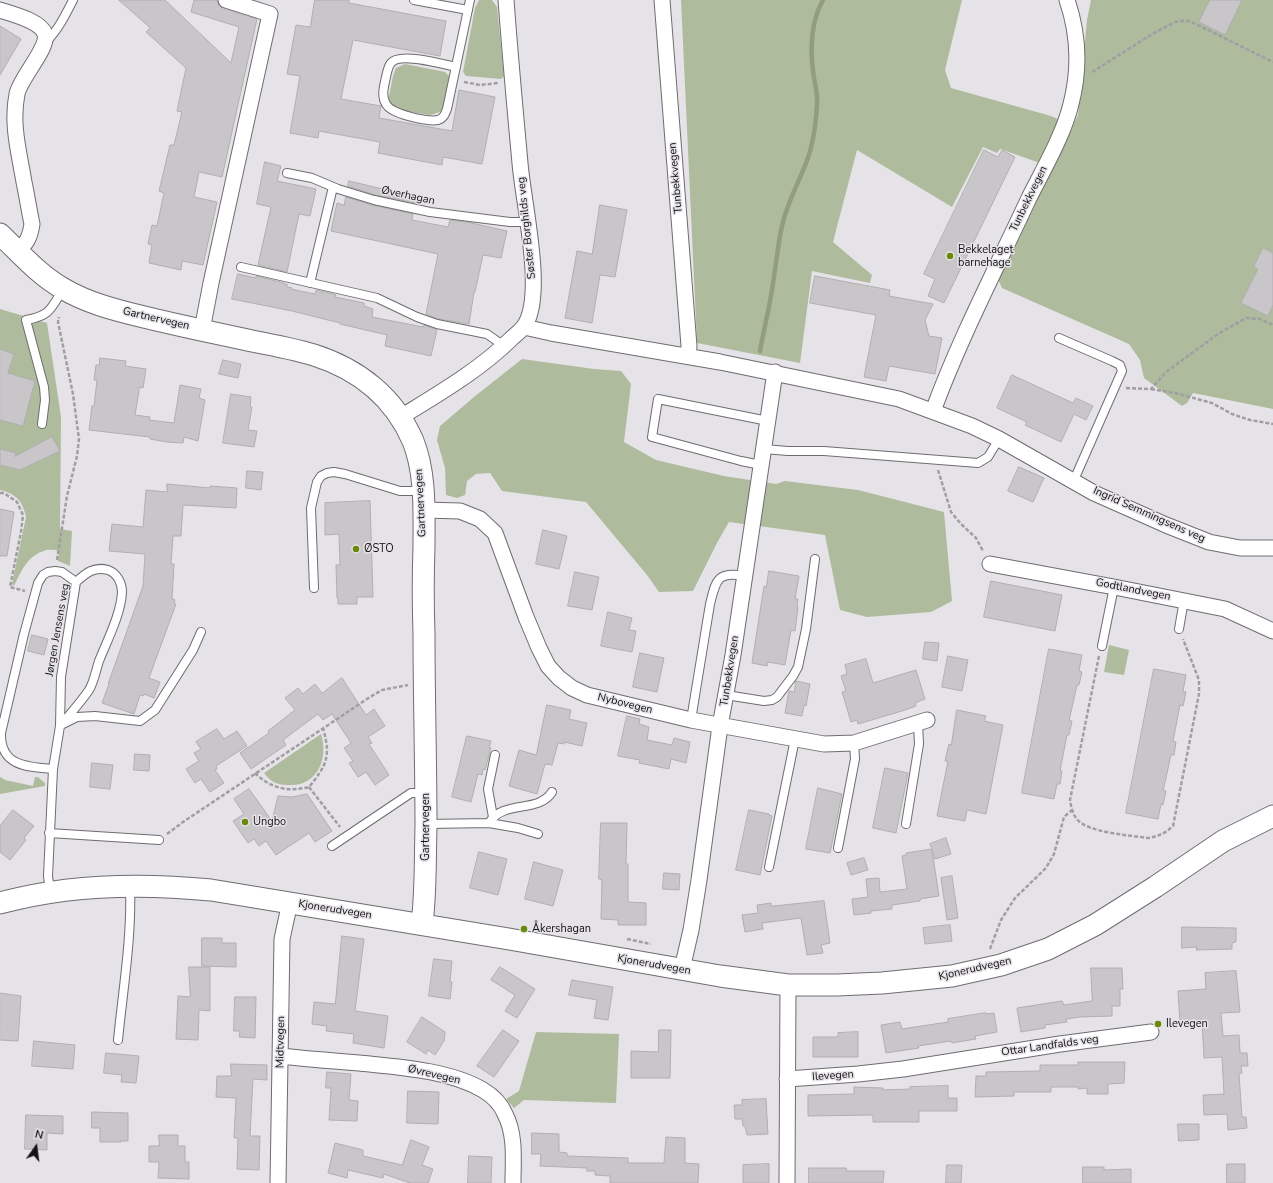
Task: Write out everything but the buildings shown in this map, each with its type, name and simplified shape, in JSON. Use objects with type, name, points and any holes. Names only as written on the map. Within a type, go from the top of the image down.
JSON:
[{"type":"main road","name":"Gartnervegen","points":[[0,234],[47,278],[63,289],[89,301],[109,308],[311,354],[336,363],[350,370],[374,387],[387,399],[401,417],[416,452],[423,500],[426,824],[425,897],[422,924]]},
{"type":"main road","name":"Kjonerudvegen","points":[[0,903],[50,892],[89,888],[173,886],[290,902],[720,976],[788,985],[857,985],[906,982],[952,976],[1001,965],[1048,949],[1095,925],[1223,841],[1273,816]]},
{"type":"street","points":[[202,330],[270,14],[226,0]]},
{"type":"street","name":"Søster Borghilds veg","points":[[401,417],[447,388],[504,346],[524,327],[530,314],[533,286],[528,222],[520,165],[506,0]]},
{"type":"street","name":"Tunbekkvegen","points":[[662,0],[689,346],[688,356]]},
{"type":"street","name":"Tunbekkvegen","points":[[933,411],[969,323],[1065,123],[1071,106],[1077,72],[1078,49],[1076,33],[1067,0]]},
{"type":"street","points":[[0,10],[18,16],[38,26],[45,34],[45,43],[18,91],[14,106],[16,140],[32,224],[30,235],[18,251]]},
{"type":"street","points":[[524,327],[551,334],[688,356],[775,372],[899,399],[972,426],[1074,480]]},
{"type":"street","name":"Tunbekkvegen","points":[[682,969],[700,880],[720,726],[762,465],[775,372]]},
{"type":"street","name":"Ingrid Semmingsens veg","points":[[1074,480],[1094,493],[1166,525],[1209,542],[1240,548],[1273,548]]},
{"type":"street","name":"Nybovegen","points":[[423,500],[460,511],[480,519],[495,533],[539,648],[548,666],[559,678],[572,688],[587,695],[720,726],[745,729],[824,744],[854,743],[922,722]]},
{"type":"street","name":"Godtlandvegen","points":[[990,564],[1114,586],[1225,609],[1272,627]]},
{"type":"street","name":"Midtvegen","points":[[278,1183],[282,939],[290,902]]},
{"type":"street","points":[[787,1183],[788,985]]},
{"type":"street","name":"Ottar Landfalds veg","points":[[950,1061],[1151,1032]]},
{"type":"street","name":"Øvrevegen","points":[[281,1056],[390,1066],[423,1071],[443,1075],[478,1087],[496,1100],[509,1121],[512,1137],[513,1183]]},
{"type":"street","name":"Ilevegen","points":[[787,1079],[858,1074],[903,1069],[950,1061]]},
{"type":"lane","points":[[45,43],[54,35],[63,22],[73,0]]},
{"type":"lane","points":[[414,0],[468,10]]},
{"type":"lane","points":[[456,67],[403,58],[396,59],[391,62],[388,67],[384,88],[385,102],[387,106],[401,114],[430,120],[438,120],[443,117],[448,109],[470,0]]},
{"type":"lane","name":"Øverhagan","points":[[287,173],[312,178],[333,187],[374,200],[430,212],[503,221],[528,222]]},
{"type":"lane","points":[[310,282],[333,187]]},
{"type":"lane","points":[[241,267],[377,298],[430,322],[487,334],[504,346]]},
{"type":"lane","points":[[42,424],[45,400],[44,387],[26,320],[40,318],[50,311],[63,289]]},
{"type":"lane","points":[[1059,338],[1120,365],[1122,371],[1074,480]]},
{"type":"lane","points":[[762,465],[741,461],[652,437],[658,399],[768,421]]},
{"type":"lane","points":[[764,449],[788,451],[824,450],[934,460],[978,462],[988,457],[999,439]]},
{"type":"lane","points":[[314,588],[311,508],[317,482],[321,476],[334,472],[346,474],[423,500]]},
{"type":"lane","points":[[726,694],[764,701],[772,700],[777,697],[798,667],[806,629],[815,558]]},
{"type":"lane","name":"Jørgen Jensens veg","points":[[50,892],[48,876],[49,833],[53,769],[60,726],[60,677],[76,582],[87,572],[97,568],[110,571],[119,578],[122,592],[116,618],[89,689],[60,726]]},
{"type":"lane","points":[[53,769],[20,764],[9,759],[0,742],[2,724],[38,583],[43,575],[48,572],[55,571],[66,574],[76,582]]},
{"type":"lane","points":[[691,720],[714,586],[721,576],[727,574],[744,576]]},
{"type":"lane","points":[[1102,646],[1114,586]]},
{"type":"lane","points":[[1179,629],[1184,600]]},
{"type":"lane","points":[[60,726],[77,717],[95,716],[140,721],[155,710],[193,650],[201,632]]},
{"type":"lane","points":[[906,824],[922,722]]},
{"type":"lane","points":[[769,867],[795,739]]},
{"type":"lane","points":[[838,848],[855,759],[854,743]]},
{"type":"lane","points":[[491,820],[488,789],[495,755]]},
{"type":"lane","points":[[491,820],[500,811],[539,803],[552,792]]},
{"type":"lane","points":[[332,846],[411,793],[426,793]]},
{"type":"lane","points":[[426,824],[491,820],[538,834]]},
{"type":"lane","points":[[49,833],[159,840]]},
{"type":"lane","points":[[118,1040],[128,942],[130,886]]},
{"type":"path","points":[[1077,72],[1092,72],[1154,33],[1180,20],[1189,21],[1273,62]]},
{"type":"path","points":[[454,79],[480,85],[513,80]]},
{"type":"path","points":[[55,571],[67,496],[77,456],[79,439],[73,394],[58,322],[60,314]]},
{"type":"path","points":[[1152,389],[1166,372],[1218,334],[1246,318],[1260,319],[1273,325]]},
{"type":"path","points":[[1116,387],[1152,389],[1175,393],[1212,403],[1232,414],[1250,420],[1273,424]]},
{"type":"path","points":[[934,460],[951,512],[960,524],[976,538],[990,564]]},
{"type":"path","points":[[0,493],[4,493],[17,502],[23,515],[10,587],[34,594]]},
{"type":"path","points":[[1102,646],[1070,800],[1072,810],[1076,819],[1089,827],[1148,838],[1164,834],[1173,826],[1199,694],[1199,680],[1179,629]]},
{"type":"path","points":[[159,840],[183,822],[382,690],[398,686],[424,684]]},
{"type":"path","points":[[255,774],[268,783],[283,789],[292,790],[309,787],[320,773],[325,761],[327,743],[323,728]]},
{"type":"path","points":[[309,787],[347,836]]},
{"type":"path","points":[[996,947],[990,949],[1001,920],[1015,898],[1046,868],[1054,854],[1064,817],[1072,810]]},
{"type":"path","points":[[623,939],[655,945]]},
{"type":"green space","points":[[479,0],[492,0],[497,7],[504,76],[501,79],[466,76],[463,72],[475,8]]},
{"type":"green space","points":[[681,0],[962,0],[945,70],[951,88],[1058,119],[1049,145],[1040,163],[1000,149],[997,153],[983,147],[952,207],[857,150],[833,242],[872,275],[870,283],[812,271],[800,363],[697,343]]},
{"type":"green space","points":[[1091,0],[1273,0],[1273,409],[1193,393],[1187,403],[1182,406],[1144,378],[1140,360],[1129,344],[1002,288],[998,279],[1078,115],[1087,20]]},
{"type":"green space","points":[[405,64],[445,72],[449,76],[444,105],[440,112],[430,115],[410,112],[395,108],[388,101],[396,68]]},
{"type":"green space","points":[[0,309],[47,323],[61,417],[60,529],[72,531],[70,566],[58,561],[59,551],[46,550],[38,553],[25,565],[14,586],[12,584],[26,517],[23,507],[18,499],[6,491],[0,490]]},
{"type":"green space","points":[[522,359],[594,369],[621,371],[631,384],[624,442],[656,460],[724,476],[776,484],[785,481],[858,490],[944,512],[952,601],[931,612],[867,617],[840,610],[825,535],[729,522],[693,591],[659,592],[647,575],[586,502],[502,491],[490,473],[476,474],[467,481],[465,495],[457,498],[446,495],[445,468],[437,440],[440,426]]},
{"type":"green space","points":[[1109,645],[1129,650],[1124,675],[1104,672]]},
{"type":"green space","points":[[321,734],[323,743],[322,762],[318,770],[307,781],[298,784],[281,784],[272,781],[264,773]]},
{"type":"green space","points":[[0,777],[5,780],[33,786],[35,777],[38,777],[45,783],[45,786],[0,794]]},
{"type":"green space","points":[[536,1032],[619,1034],[616,1103],[524,1100],[514,1108],[506,1099],[519,1091]]},
{"type":"waterway","points":[[760,351],[782,226],[790,201],[811,149],[814,134],[817,100],[812,62],[812,34],[816,17],[823,0]]},
{"type":"place","name":"Bekkelaget barnehage","points":[[950,256]]},
{"type":"place","name":"ØSTO","points":[[356,549]]},
{"type":"place","name":"Ungbo","points":[[245,822]]},
{"type":"place","name":"Åkershagan","points":[[524,929]]},
{"type":"place","name":"Ilevegen","points":[[1158,1024]]}]
